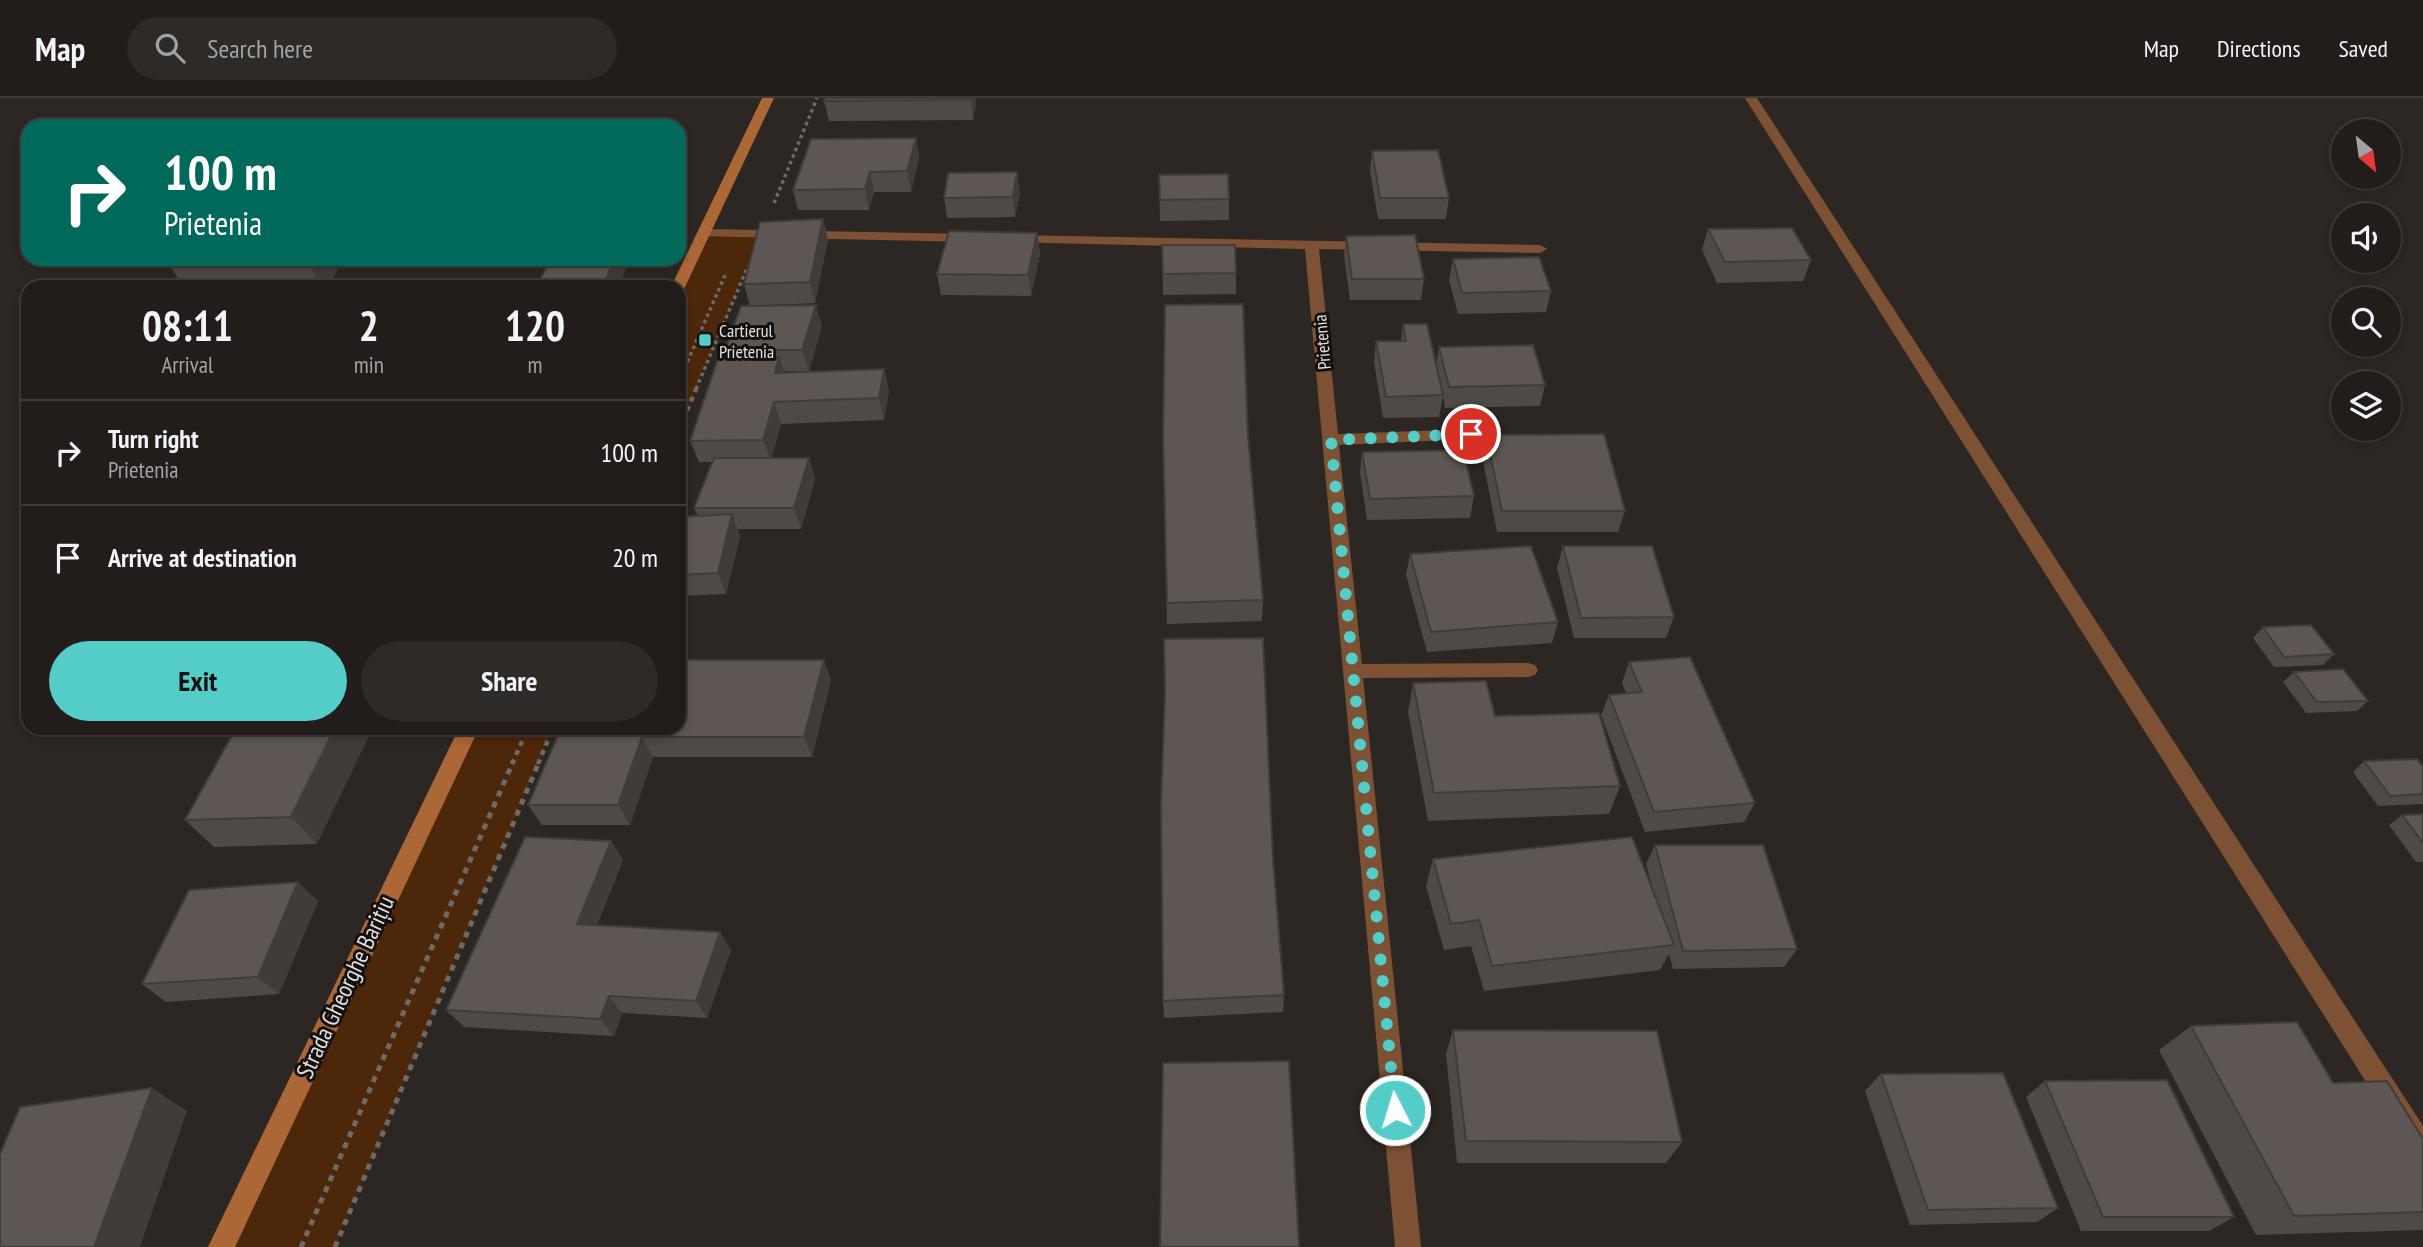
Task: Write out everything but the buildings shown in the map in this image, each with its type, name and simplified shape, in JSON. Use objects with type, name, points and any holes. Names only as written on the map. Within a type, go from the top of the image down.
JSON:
[{"type":"main road","points":[[681,280],[768,98]]},
{"type":"main road","name":"Strada Gheorghe Barițiu","points":[[221,1247],[466,735]]},
{"type":"street","points":[[1751,98],[2423,1149]]},
{"type":"street","points":[[704,233],[1540,249]]},
{"type":"street","name":"Prietenia","points":[[1312,245],[1408,1247]]},
{"type":"street","points":[[1331,440],[1471,434]]},
{"type":"street","points":[[1353,671],[1528,670]]},
{"type":"path","points":[[686,365],[743,234]]},
{"type":"path","points":[[301,1247],[525,735]]},
{"type":"path","points":[[335,1247],[550,735]]},
{"type":"shaded area","points":[[704,233],[761,234],[686,412],[686,280],[681,280]]},
{"type":"shaded area","points":[[465,735],[550,735],[335,1247],[221,1247]]},
{"type":"place","name":"Cartierul Prietenia","points":[[705,340]]},
{"type":"route","points":[[1395,1110],[1331,440],[1471,434]]}]
